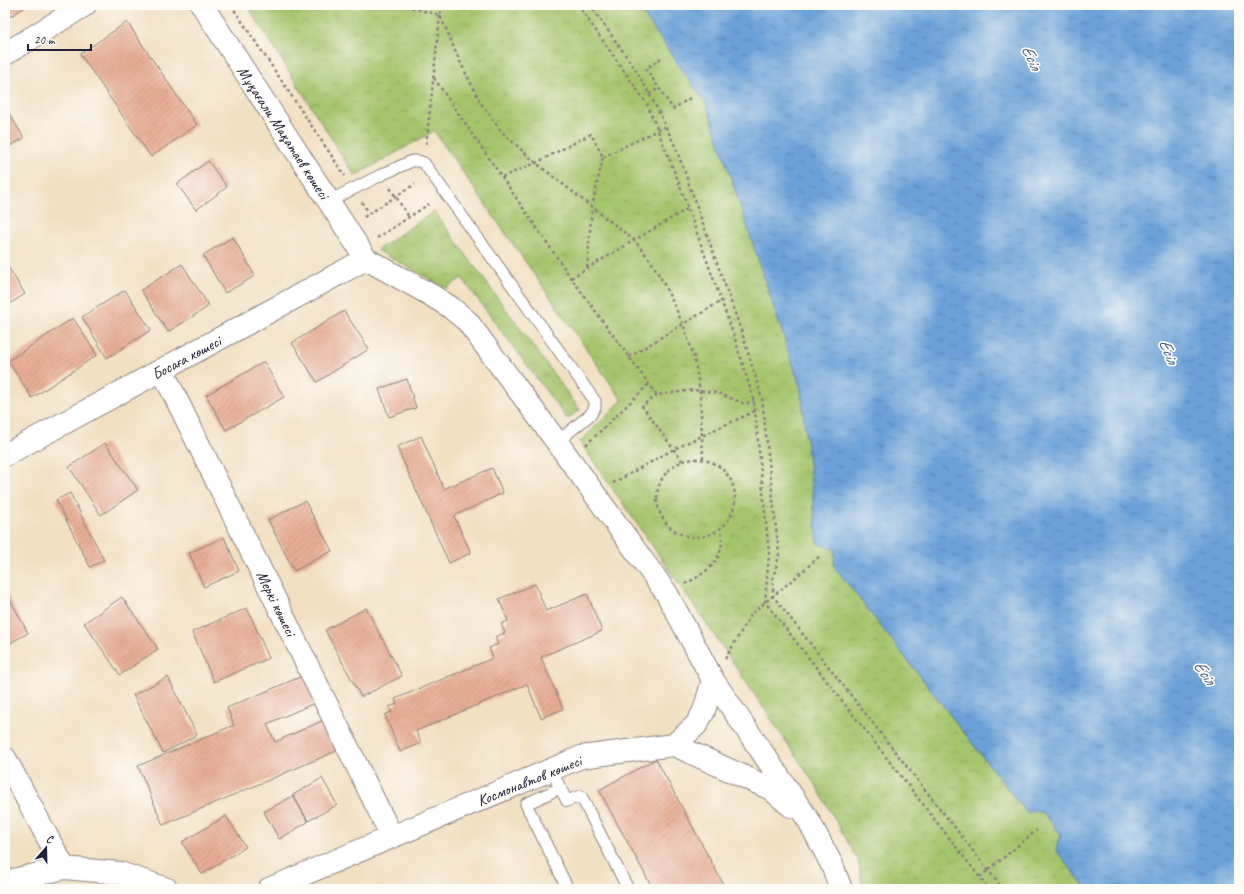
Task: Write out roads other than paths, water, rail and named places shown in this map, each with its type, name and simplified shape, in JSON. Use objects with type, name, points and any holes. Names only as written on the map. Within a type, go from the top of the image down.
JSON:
[{"type":"street","points":[[5,54],[85,5]]},
{"type":"street","name":"Мұқағали Мақатаев көшесі","points":[[202,5],[363,254]]},
{"type":"street","points":[[363,254],[450,307],[467,321],[667,594],[713,680],[809,821],[832,865],[841,889]]},
{"type":"street","name":"Босаға көшесі","points":[[5,455],[162,370],[363,254]]},
{"type":"street","name":"Меркі көшесі","points":[[162,370],[392,837]]},
{"type":"street","points":[[713,680],[704,711],[696,725],[674,746],[771,789],[809,821]]},
{"type":"street","name":"Космонавтов көшесі","points":[[269,889],[392,837],[556,779],[581,757],[674,746]]},
{"type":"street","points":[[5,758],[64,868]]},
{"type":"street","points":[[5,882],[64,868],[120,873],[167,889]]},
{"type":"lane","points":[[329,201],[381,175],[412,162],[418,161],[424,163],[595,401],[595,407],[591,414],[557,442]]},
{"type":"lane","points":[[568,889],[526,804],[556,779],[567,801],[581,796],[628,889]]},
{"type":"water","name":"Есіл","points":[[637,5],[1239,5],[1239,889],[1087,889],[1056,850],[1061,834],[1042,812],[1026,812],[834,566],[835,549],[818,544],[801,389],[707,105]]}]
